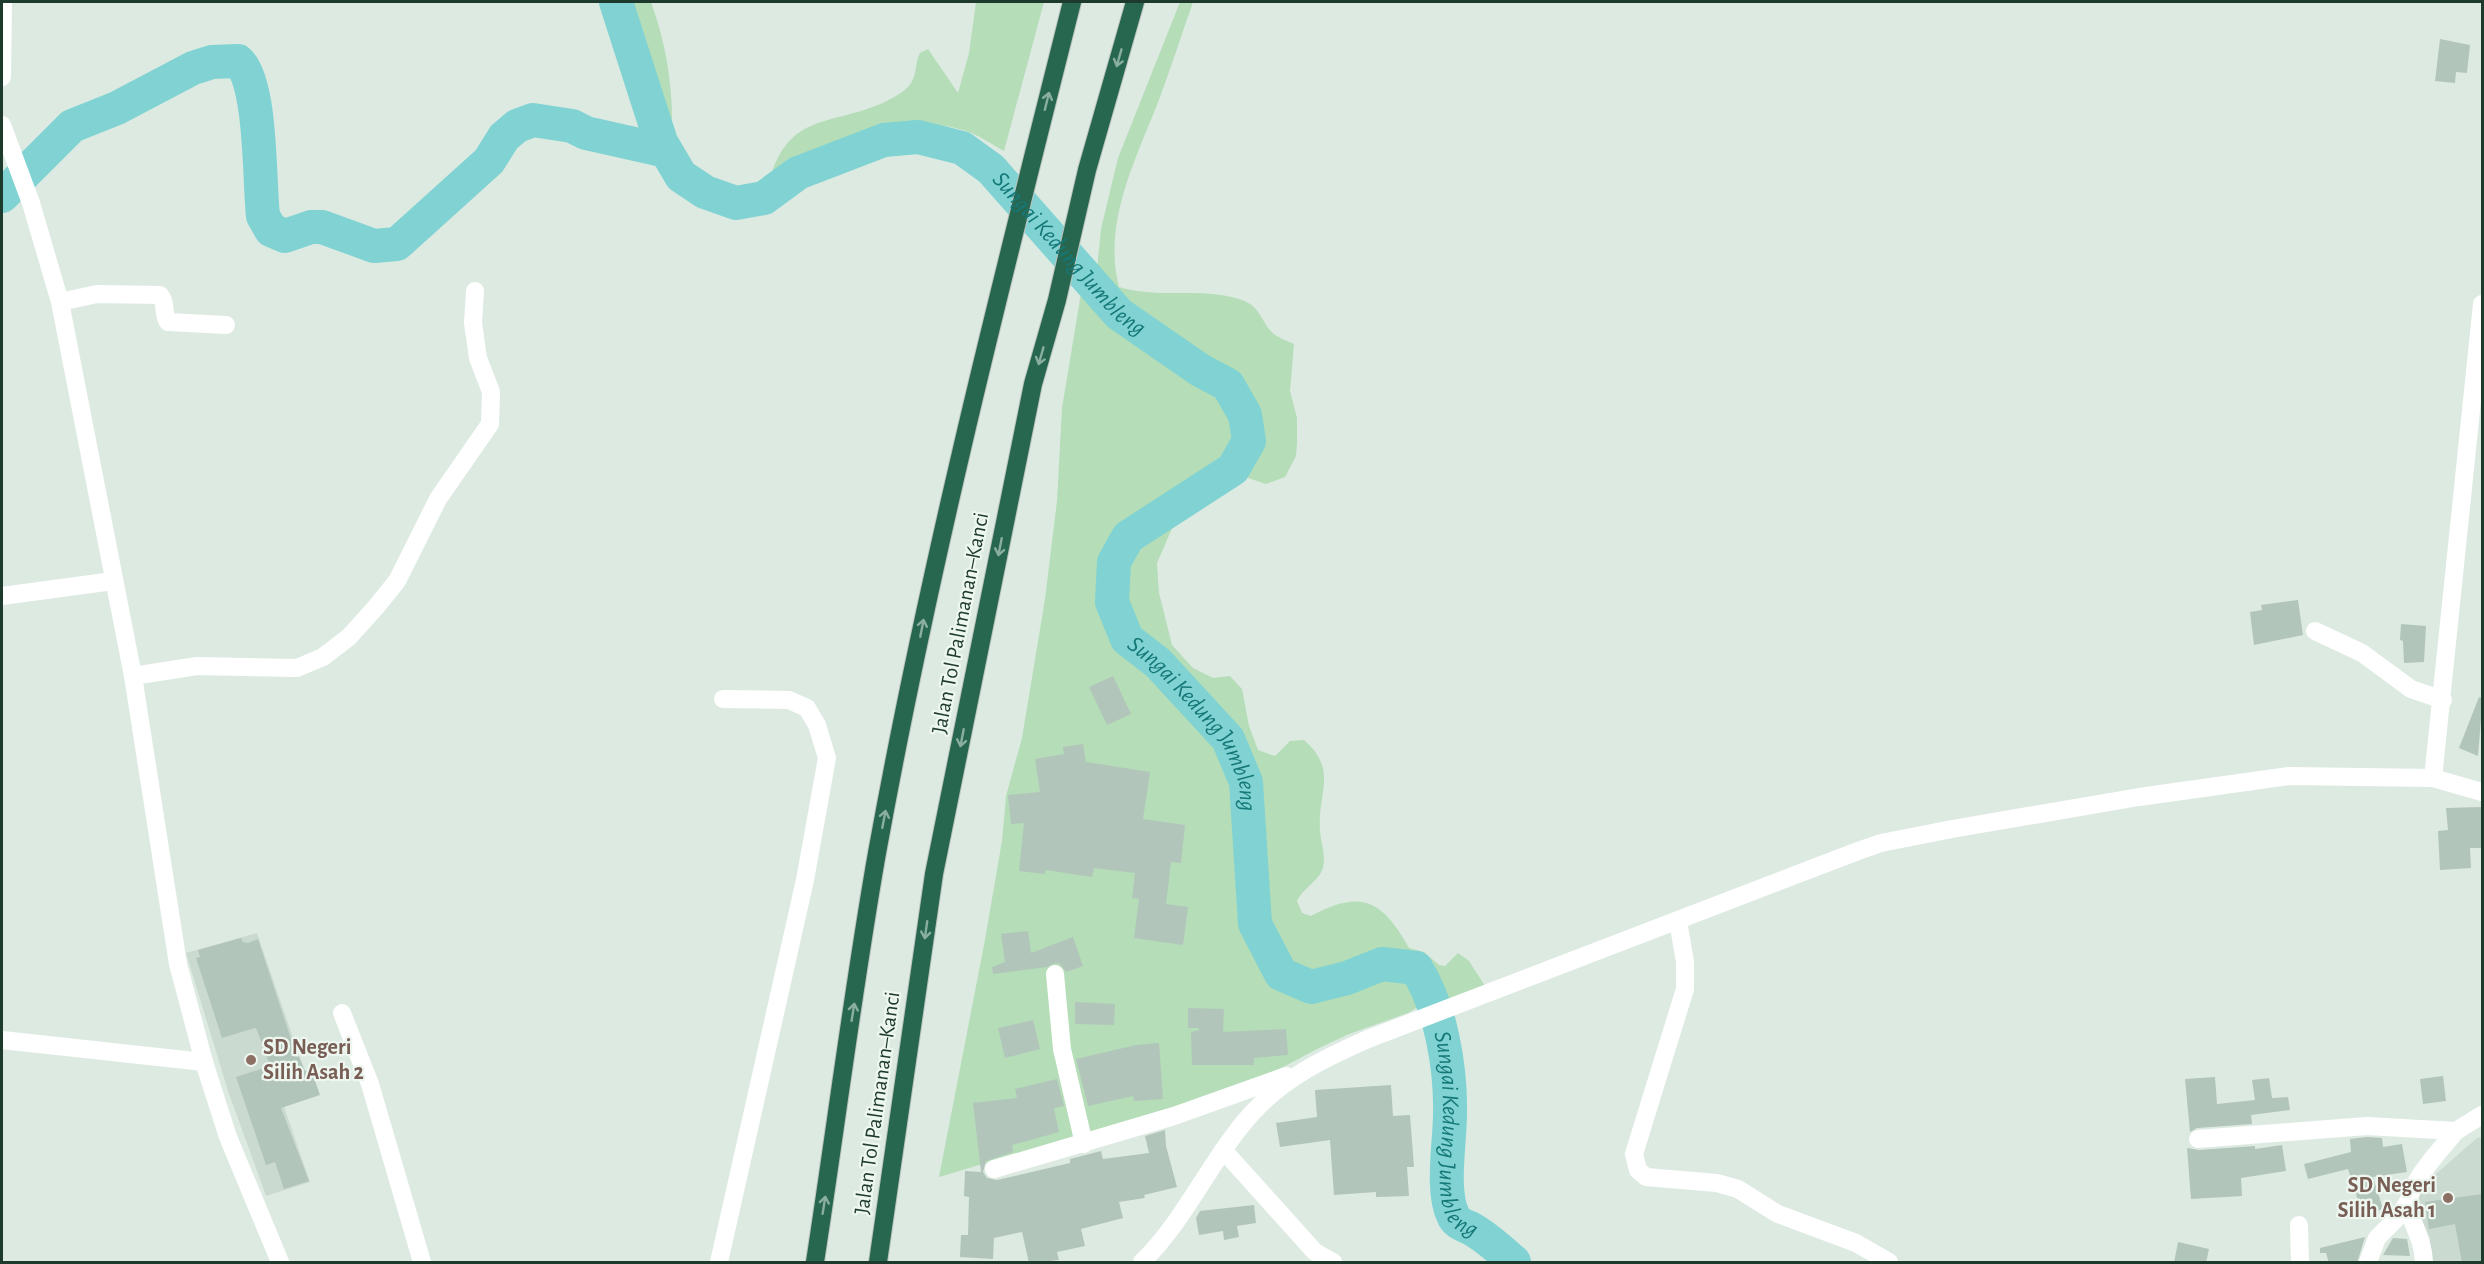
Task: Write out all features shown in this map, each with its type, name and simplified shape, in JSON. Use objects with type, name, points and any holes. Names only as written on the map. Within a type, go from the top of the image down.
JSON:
[{"type":"highway","name":"Jalan Tol Palimanan–Kanci","points":[[815,1263],[877,854],[937,556],[982,353],[1072,2]]},
{"type":"highway","name":"Jalan Tol Palimanan–Kanci","points":[[878,1263],[934,874],[1033,384],[1057,300],[1087,170],[1135,2]]},
{"type":"street","points":[[2,77],[3,2]]},
{"type":"street","points":[[2,125],[14,163],[31,203],[60,302],[133,676],[178,964],[204,1062],[228,1137],[280,1263]]},
{"type":"street","points":[[133,676],[197,666],[297,668],[323,657],[349,637],[376,607],[396,581],[438,499],[490,424],[491,392],[478,358],[473,323],[475,291]]},
{"type":"street","points":[[60,302],[98,294],[160,294],[164,298],[164,316],[168,322],[226,325]]},
{"type":"street","points":[[2433,778],[2443,700],[2482,304]]},
{"type":"street","points":[[2,596],[113,581]]},
{"type":"street","points":[[2315,631],[2362,653],[2411,689],[2443,700]]},
{"type":"street","points":[[719,1263],[805,880],[826,758],[817,725],[807,708],[789,700],[723,699]]},
{"type":"street","points":[[994,1169],[1174,1116],[1303,1070],[1368,1039],[1678,921],[1810,868],[1881,843],[2139,797],[2289,776],[2433,778],[2482,792]]},
{"type":"street","points":[[1678,921],[1685,962],[1684,988],[1634,1154],[1638,1170],[1646,1177],[1718,1183],[1738,1189],[1778,1214],[1856,1243],[1889,1263]]},
{"type":"street","points":[[1055,974],[1062,1049],[1084,1144]]},
{"type":"street","points":[[342,1013],[370,1084],[422,1263]]},
{"type":"street","points":[[2,1040],[204,1062]]},
{"type":"street","points":[[1142,1263],[1166,1238],[1253,1112],[1303,1070]]},
{"type":"street","points":[[2368,1263],[2377,1238],[2400,1215],[2407,1203],[2410,1190],[2456,1131],[2482,1115]]},
{"type":"street","points":[[2198,1139],[2367,1126],[2456,1131]]},
{"type":"street","points":[[1225,1152],[1263,1198],[1315,1252],[1333,1263]]},
{"type":"street","points":[[2407,1203],[2423,1245],[2424,1263]]},
{"type":"street","points":[[2300,1225],[2300,1263]]},
{"type":"shaded area","name":"SD Negeri Silih Asah 2","points":[[257,933],[299,1055],[270,1066],[310,1182],[266,1196],[228,1091],[186,953]]},
{"type":"shaded area","name":"SD Negeri Silih Asah 1","points":[[2482,1137],[2482,1262],[2430,1262],[2430,1238],[2415,1203],[2414,1193],[2477,1138]]},
{"type":"green space","points":[[629,2],[651,2],[667,61],[672,121]]},
{"type":"green space","points":[[976,2],[1044,2],[1004,151],[963,130],[938,125],[913,124],[862,134],[837,143],[770,179],[778,157],[789,142],[801,132],[815,124],[885,102],[899,94],[909,86],[913,79],[920,53],[928,49],[958,93],[969,53]]},
{"type":"green space","points":[[1180,2],[1193,2],[1160,97],[1132,166],[1118,214],[1115,263],[1119,287],[1149,292],[1209,294],[1239,299],[1247,302],[1256,310],[1274,334],[1294,344],[1290,391],[1297,418],[1296,456],[1285,477],[1266,484],[1239,475],[1258,443],[1253,412],[1235,379],[1205,362],[1124,307],[1101,284],[1097,270],[1101,229],[1118,158]]},
{"type":"green space","points":[[1081,293],[1088,296],[1113,321],[1196,377],[1222,391],[1236,418],[1240,439],[1226,463],[1121,531],[1106,560],[1103,603],[1119,644],[1152,669],[1221,744],[1237,784],[1246,926],[1274,981],[1310,996],[1350,987],[1383,973],[1411,977],[1421,993],[1421,1005],[1408,1013],[1349,1034],[1253,1083],[939,1177],[984,945],[1002,841],[1006,796],[1022,738],[1045,599],[1057,501],[1062,408]]},
{"type":"green space","points":[[1177,517],[1157,563],[1159,593],[1172,645],[1193,668],[1213,678],[1230,676],[1242,689],[1249,726],[1258,750],[1275,756],[1290,741],[1304,740],[1315,751],[1321,762],[1324,782],[1320,831],[1324,863],[1321,873],[1297,901],[1302,913],[1311,916],[1344,903],[1369,904],[1389,919],[1409,948],[1424,952],[1439,965],[1445,966],[1458,953],[1469,961],[1487,989],[1452,1002],[1444,996],[1421,960],[1381,955],[1344,970],[1311,978],[1287,968],[1263,921],[1254,780],[1235,734],[1164,656],[1134,633],[1120,600],[1123,565],[1134,543],[1148,532]]},
{"type":"building","points":[[2440,39],[2470,45],[2467,73],[2456,72],[2455,83],[2435,81]]},
{"type":"building","points":[[2298,600],[2303,635],[2254,645],[2250,612],[2262,610],[2261,605]]},
{"type":"building","points":[[2401,624],[2426,626],[2424,662],[2404,663],[2403,641],[2400,640]]},
{"type":"building","points":[[1113,676],[1131,714],[1107,725],[1089,687]]},
{"type":"building","points":[[2479,697],[2482,698],[2482,707],[2478,756],[2459,748]]},
{"type":"building","points":[[1083,744],[1086,762],[1150,772],[1143,819],[1185,825],[1181,863],[1171,862],[1166,904],[1188,907],[1183,945],[1134,938],[1139,899],[1132,898],[1135,873],[1094,868],[1092,877],[1046,870],[1045,874],[1019,871],[1024,823],[1011,824],[1008,795],[1040,792],[1035,759],[1064,754],[1063,747]]},
{"type":"building","points":[[2482,807],[2482,848],[2470,848],[2471,868],[2440,870],[2438,831],[2448,830],[2446,808]]},
{"type":"building","points":[[1028,931],[1031,953],[1073,937],[1083,966],[1066,972],[1060,964],[1055,963],[1047,967],[993,974],[992,967],[1005,962],[1001,934]]},
{"type":"building","name":"SD Negeri Silih Asah 2","points":[[241,938],[243,942],[248,943],[258,939],[297,1057],[299,1056],[305,1071],[311,1069],[320,1095],[281,1108],[309,1181],[284,1189],[275,1162],[266,1165],[236,1077],[270,1066],[257,1030],[255,1028],[222,1038],[196,958],[200,957],[198,950]]},
{"type":"building","points":[[1075,1002],[1115,1004],[1114,1025],[1075,1024]]},
{"type":"building","points":[[1188,1008],[1224,1009],[1223,1032],[1286,1029],[1288,1055],[1254,1058],[1254,1065],[1192,1065],[1191,1032],[1199,1028],[1188,1028]]},
{"type":"building","points":[[1033,1020],[1040,1049],[1005,1058],[998,1028]]},
{"type":"building","points":[[1159,1043],[1163,1099],[1134,1101],[1133,1096],[1088,1106],[1076,1059],[1136,1045]]},
{"type":"building","points":[[2443,1076],[2446,1101],[2423,1104],[2420,1079]]},
{"type":"building","points":[[2215,1077],[2217,1104],[2255,1100],[2252,1080],[2269,1078],[2272,1098],[2288,1097],[2290,1110],[2251,1115],[2252,1124],[2197,1128],[2190,1132],[2185,1079]]},
{"type":"building","points":[[1057,1079],[1064,1106],[1054,1108],[1059,1132],[1012,1145],[1013,1152],[986,1161],[983,1172],[987,1178],[997,1180],[1070,1163],[1070,1159],[1101,1151],[1103,1159],[1149,1153],[1145,1136],[1165,1130],[1166,1146],[1177,1187],[1144,1195],[1145,1198],[1119,1202],[1123,1218],[1081,1229],[1085,1246],[1057,1252],[1059,1260],[1029,1263],[1022,1232],[994,1238],[993,1259],[960,1257],[961,1235],[968,1235],[969,1197],[964,1196],[965,1171],[981,1172],[973,1103],[1017,1098],[1015,1089]]},
{"type":"building","points":[[1391,1085],[1393,1116],[1410,1115],[1414,1167],[1407,1167],[1409,1196],[1376,1197],[1376,1192],[1334,1195],[1330,1140],[1280,1147],[1276,1123],[1317,1117],[1315,1090]]},
{"type":"building","points":[[2382,1138],[2383,1147],[2402,1144],[2407,1172],[2373,1177],[2383,1209],[2363,1216],[2348,1169],[2308,1179],[2304,1164],[2351,1152],[2350,1139]]},
{"type":"building","points":[[2282,1145],[2286,1171],[2241,1178],[2242,1196],[2191,1199],[2187,1148],[2199,1150],[2255,1146],[2255,1149]]},
{"type":"building","points":[[2482,1194],[2482,1263],[2462,1263],[2455,1224],[2429,1229],[2425,1202]]},
{"type":"building","points":[[1254,1205],[1256,1223],[1237,1226],[1239,1237],[1224,1240],[1223,1231],[1199,1235],[1196,1218],[1200,1211]]},
{"type":"building","points":[[2365,1237],[2357,1263],[2329,1263],[2326,1253],[2320,1253],[2320,1248]]},
{"type":"building","points":[[2393,1238],[2407,1239],[2410,1256],[2383,1255]]},
{"type":"building","points":[[2178,1242],[2209,1249],[2206,1263],[2174,1263]]},
{"type":"waterway","name":"Sungai Kedung Jumbleng","points":[[616,2],[661,142],[681,176],[705,192],[736,203],[764,198],[798,173],[884,140],[918,137],[962,148],[991,169],[1119,314],[1200,370],[1228,385],[1245,415],[1249,441],[1233,469],[1128,537],[1114,562],[1112,602],[1127,639],[1158,663],[1228,739],[1246,782],[1255,924],[1281,974],[1311,987],[1347,978],[1382,964],[1416,968],[1425,984],[1438,1019],[1449,1078],[1450,1125],[1447,1166],[1449,1205],[1458,1222],[1482,1235],[1514,1262]]},
{"type":"waterway","points":[[2,196],[72,126],[117,108],[193,68],[212,62],[238,61],[246,72],[258,133],[263,216],[271,230],[285,236],[311,227],[322,227],[374,246],[397,244],[489,161],[504,137],[517,126],[533,120],[572,126],[586,133],[666,151]]},
{"type":"place","name":"SD Negeri Silih Asah 2","points":[[251,1060]]},
{"type":"place","name":"SD Negeri Silih Asah 1","points":[[2448,1198]]}]
